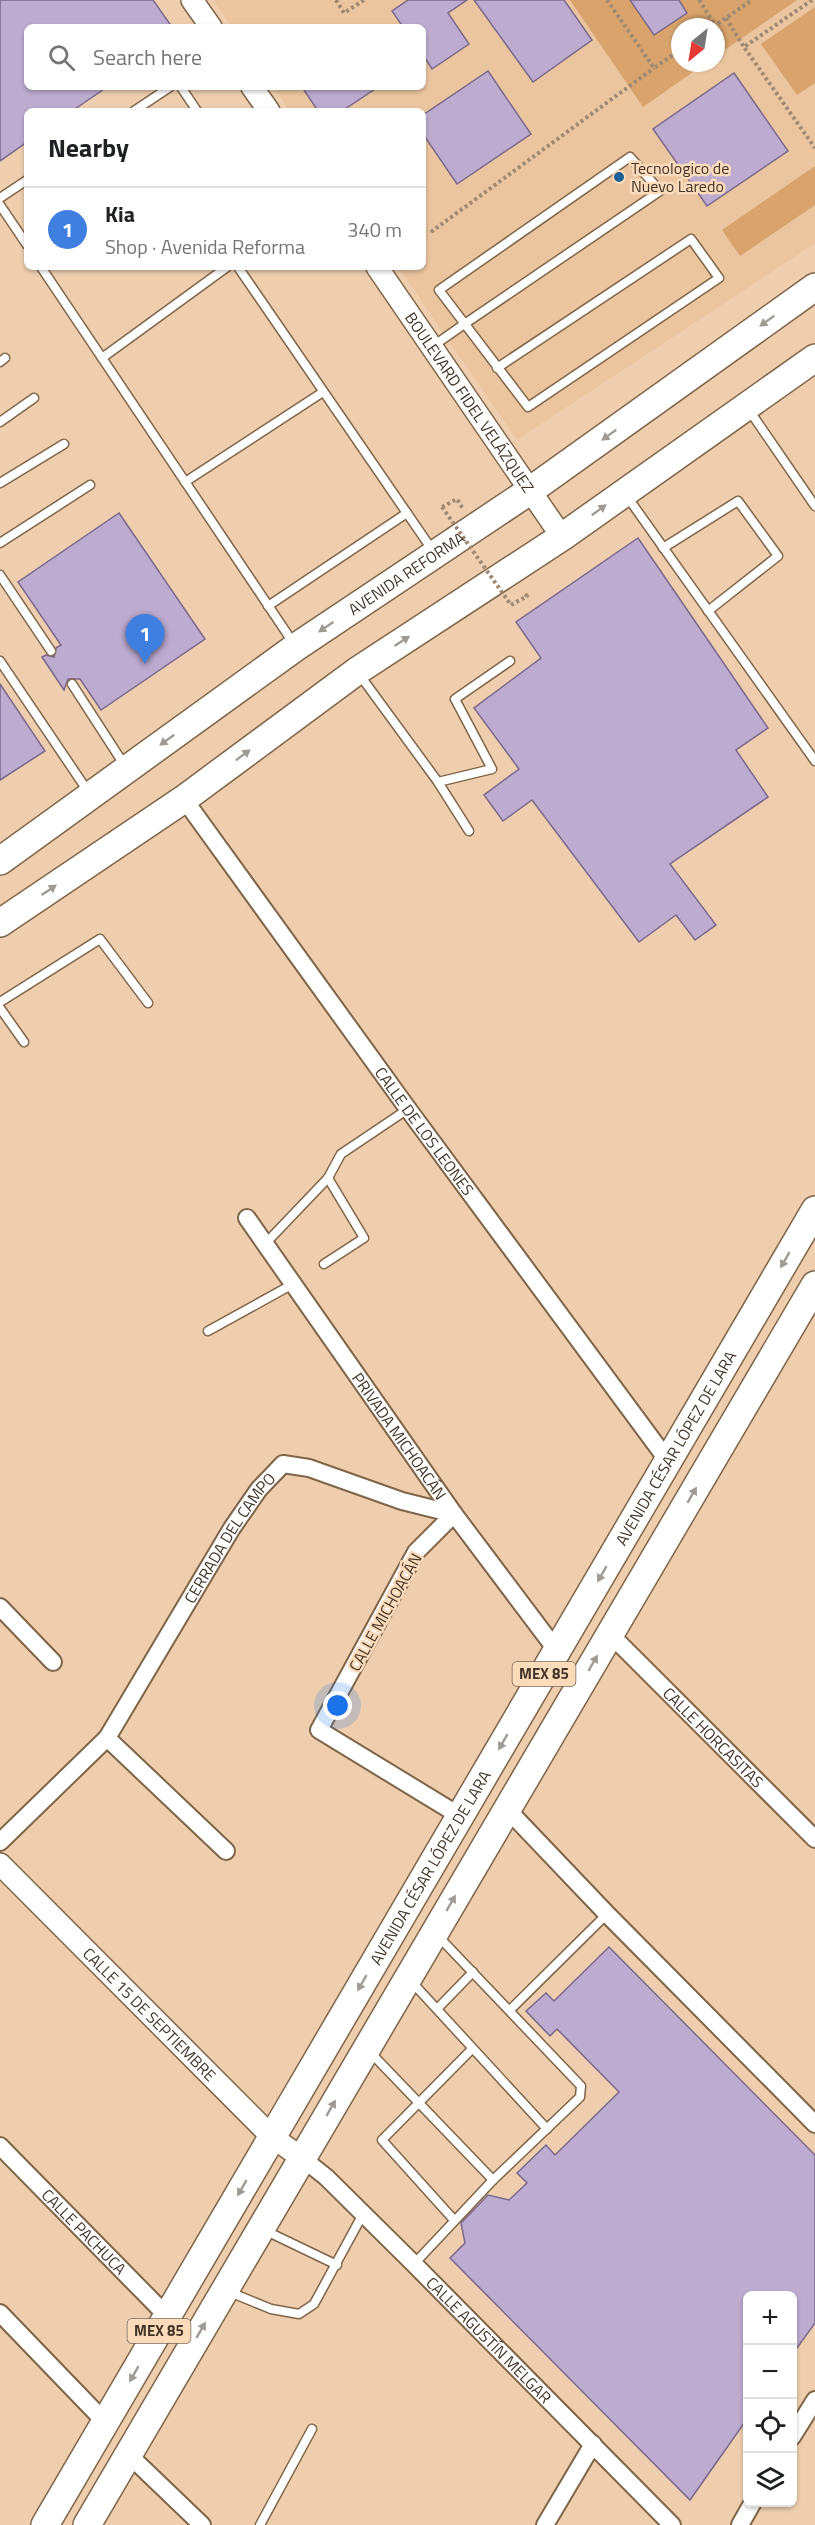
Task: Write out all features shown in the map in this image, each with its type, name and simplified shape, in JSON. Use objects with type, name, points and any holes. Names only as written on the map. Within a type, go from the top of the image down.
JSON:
[{"type":"main road","name":"AVENIDA REFORMA","points":[[0,861],[296,647],[531,490],[815,287]]},
{"type":"main road","points":[[0,922],[184,799],[357,670],[562,537],[815,358]]},
{"type":"main road","name":"AVENIDA CÉSAR LÓPEZ DE LARA","points":[[45,2525],[815,1210]]},
{"type":"main road","name":"MEX 85","points":[[87,2525],[815,1285]]},
{"type":"street","points":[[192,0],[209,24]]},
{"type":"street","points":[[254,90],[267,108]]},
{"type":"street","name":"BOULEVARD FIDEL VELÁZQUEZ","points":[[379,270],[562,537]]},
{"type":"street","name":"CALLE DE LOS LEONES","points":[[184,799],[408,1109],[668,1461]]},
{"type":"street","name":"PRIVADA MICHOACÁN","points":[[247,1218],[454,1514],[557,1651]]},
{"type":"street","name":"CERRADA DEL CAMPO","points":[[0,1842],[107,1738],[232,1527],[259,1489],[283,1464],[309,1468],[402,1501],[454,1514]]},
{"type":"street","name":"CALLE MICHOACÁN","points":[[454,1514],[416,1552],[319,1730],[460,1816]]},
{"type":"street","points":[[0,1606],[53,1662]]},
{"type":"street","name":"CALLE HORCASITAS","points":[[610,1634],[815,1839]]},
{"type":"street","points":[[107,1738],[226,1851]]},
{"type":"street","points":[[507,1809],[607,1914],[815,2124]]},
{"type":"street","name":"CALLE 15 DE SEPTIEMBRE","points":[[0,1864],[272,2137],[302,2158]]},
{"type":"street","name":"CALLE PACHUCA","points":[[0,2146],[167,2316]]},
{"type":"street","name":"CALLE AGUSTÍN MELGAR","points":[[302,2158],[414,2264],[672,2525]]},
{"type":"street","points":[[0,2313],[105,2422]]},
{"type":"street","points":[[797,2429],[815,2400]]},
{"type":"street","points":[[545,2525],[593,2444]]},
{"type":"street","points":[[128,2454],[202,2525]]},
{"type":"street","points":[[740,2525],[750,2507]]},
{"type":"lane","points":[[138,108],[166,90]]},
{"type":"lane","points":[[183,90],[195,108]]},
{"type":"lane","points":[[432,346],[463,325],[660,191],[630,157],[439,290],[463,325],[497,368],[528,406],[719,278],[691,239],[497,368]]},
{"type":"lane","points":[[0,198],[24,182]]},
{"type":"lane","points":[[0,205],[24,241]]},
{"type":"lane","points":[[44,270],[296,647]]},
{"type":"lane","points":[[102,358],[223,270]]},
{"type":"lane","points":[[240,270],[435,554]]},
{"type":"lane","points":[[185,482],[324,392]]},
{"type":"lane","points":[[0,422],[34,398]]},
{"type":"lane","points":[[746,405],[815,506]]},
{"type":"lane","points":[[0,483],[64,444]]},
{"type":"lane","points":[[0,543],[90,485]]},
{"type":"lane","points":[[624,492],[815,762]]},
{"type":"lane","points":[[663,548],[738,501],[777,556],[708,612]]},
{"type":"lane","points":[[268,606],[407,513]]},
{"type":"lane","points":[[0,574],[51,651]]},
{"type":"lane","points":[[0,661],[90,796]]},
{"type":"lane","points":[[438,782],[492,769],[455,699],[510,661]]},
{"type":"lane","points":[[357,670],[438,782],[469,831]]},
{"type":"lane","points":[[72,684],[127,769]]},
{"type":"lane","points":[[0,1002],[100,939],[148,1003]]},
{"type":"lane","points":[[0,1008],[24,1042]]},
{"type":"lane","points":[[265,1244],[328,1178],[341,1154],[408,1109]]},
{"type":"lane","points":[[324,1264],[364,1238],[328,1178]]},
{"type":"lane","points":[[208,1331],[293,1284]]},
{"type":"lane","points":[[510,2010],[607,1914]]},
{"type":"lane","points":[[414,2264],[493,2180],[580,2097],[581,2086],[434,1933]]},
{"type":"lane","points":[[437,2009],[472,1972]]},
{"type":"lane","points":[[408,1978],[547,2129]]},
{"type":"lane","points":[[366,2048],[493,2180]]},
{"type":"lane","points":[[454,2220],[382,2140],[472,2049]]},
{"type":"lane","points":[[224,2290],[271,2309],[299,2314],[314,2304],[363,2214]]},
{"type":"lane","points":[[261,2228],[337,2265]]},
{"type":"lane","points":[[260,2525],[312,2429]]},
{"type":"path","points":[[336,0],[344,13],[364,0]]},
{"type":"path","points":[[607,0],[654,68]]},
{"type":"path","points":[[699,0],[709,18]]},
{"type":"path","points":[[752,0],[726,18],[815,148]]},
{"type":"path","points":[[744,47],[812,0]]},
{"type":"path","points":[[431,232],[671,56]]},
{"type":"path","points":[[463,509],[456,499],[442,507],[511,605],[526,596],[523,592]]},
{"type":"shaded area","name":"Tecnologico de Nuevo Laredo","points":[[213,0],[815,0],[815,243],[517,440],[400,270],[426,270],[426,108],[288,108],[275,90],[426,90],[426,24],[230,24]]},
{"type":"shaded area","points":[[570,0],[797,0],[725,50],[725,18],[671,18],[671,72],[693,72],[643,107]]},
{"type":"shaded area","points":[[815,7],[815,83],[797,95],[761,44]]},
{"type":"shaded area","points":[[815,166],[815,205],[740,256],[722,230]]},
{"type":"building","points":[[0,0],[153,0],[170,24],[24,24],[24,90],[103,90],[76,108],[24,108],[24,144],[0,161]]},
{"type":"building","points":[[408,0],[467,0],[448,13],[469,44],[432,69],[426,60],[426,24],[401,24],[392,11]]},
{"type":"building","points":[[474,0],[564,0],[592,40],[533,82]]},
{"type":"building","points":[[630,0],[679,0],[687,13],[680,18],[671,18],[671,24],[654,35]]},
{"type":"building","points":[[488,71],[531,134],[457,184],[426,138],[426,113]]},
{"type":"building","points":[[734,73],[788,151],[707,206],[653,129]]},
{"type":"building","points":[[304,90],[374,90],[346,108],[316,108]]},
{"type":"building","points":[[119,513],[205,639],[101,710],[80,679],[68,679],[64,690],[42,657],[46,655],[54,657],[56,648],[61,645],[18,582]]},
{"type":"building","points":[[638,538],[768,728],[736,750],[768,797],[670,864],[716,925],[695,940],[676,915],[639,942],[532,800],[503,821],[484,795],[519,769],[474,708],[541,658],[516,622]]},
{"type":"building","points":[[0,684],[45,751],[0,780]]},
{"type":"building","points":[[609,1947],[815,2155],[815,2323],[797,2348],[797,2291],[743,2291],[743,2425],[690,2500],[450,2258],[465,2243],[461,2223],[488,2195],[509,2200],[527,2183],[517,2173],[546,2145],[555,2155],[619,2092],[557,2029],[550,2036],[526,2011],[546,1993],[554,2001]]},
{"type":"place","name":"Tecnologico de Nuevo Laredo","points":[[619,177]]},
{"type":"place","name":"Kia","points":[[145,664]]}]
